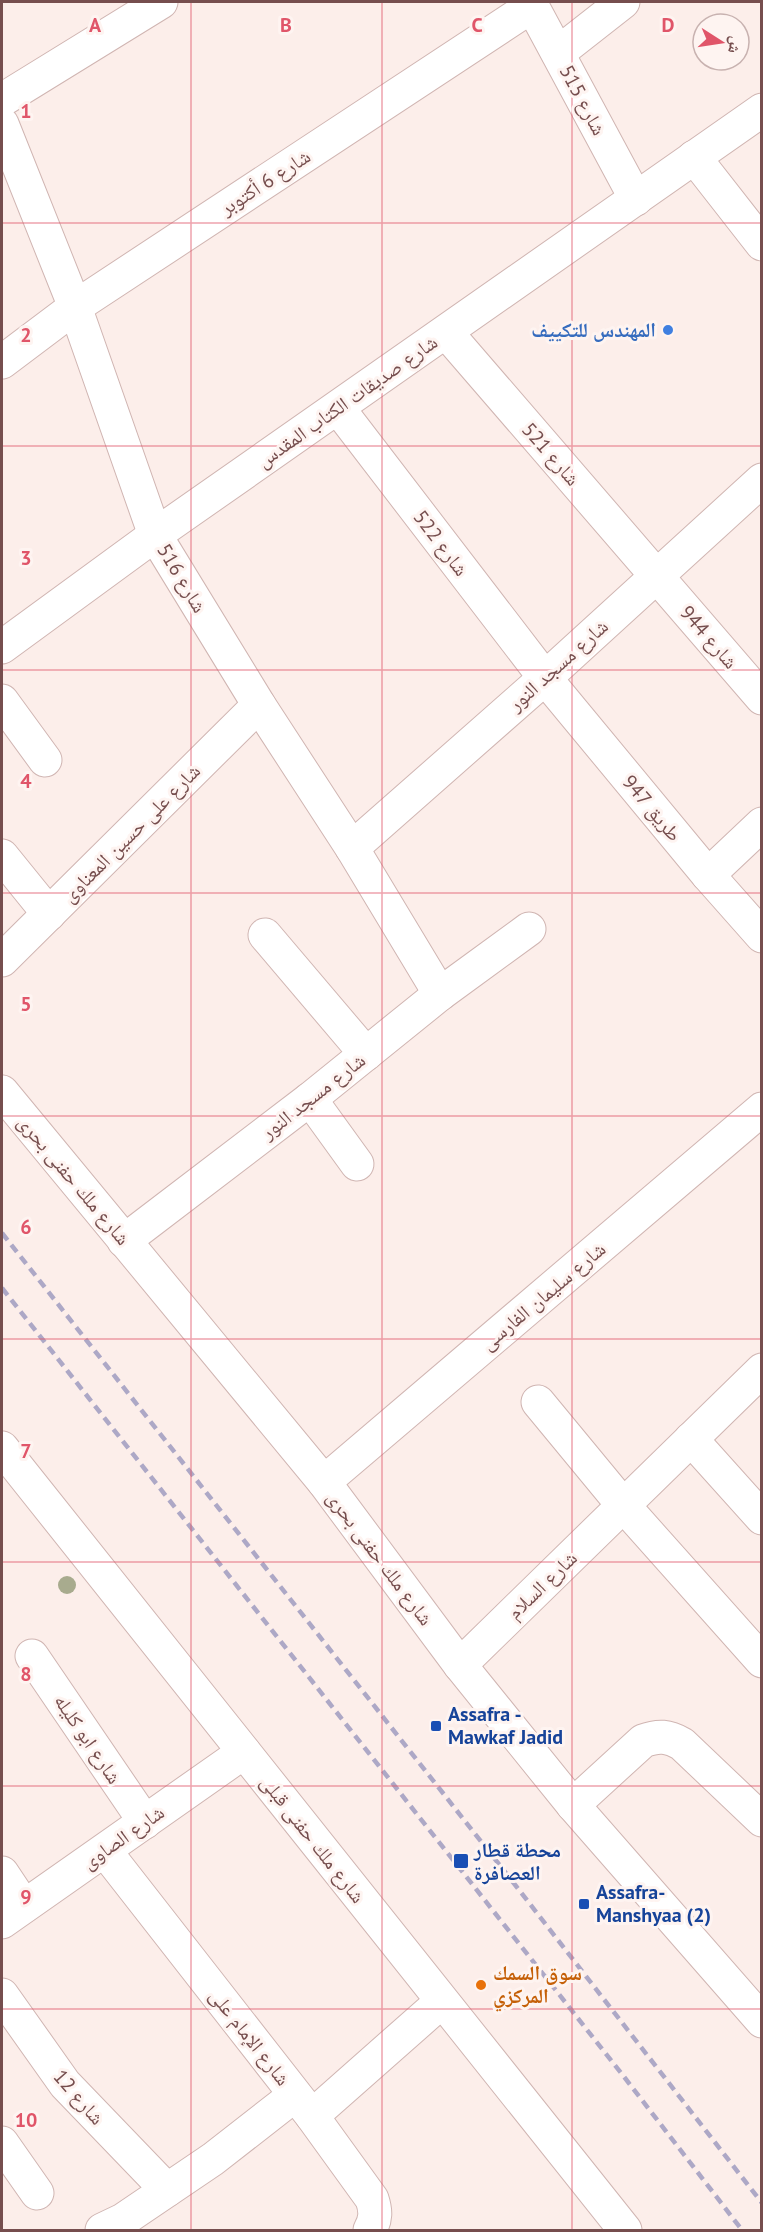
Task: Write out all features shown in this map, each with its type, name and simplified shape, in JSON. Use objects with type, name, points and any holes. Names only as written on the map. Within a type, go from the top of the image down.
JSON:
[{"type":"street","points":[[2,100],[161,2]]},
{"type":"street","points":[[558,53],[623,2]]},
{"type":"street","name":"شارع 515","points":[[531,4],[636,199]]},
{"type":"street","name":"شارع 6 أكتوبر","points":[[2,362],[75,307],[531,4]]},
{"type":"street","name":"شارع صديقات الكتاب المقدس","points":[[2,647],[155,534],[762,110]]},
{"type":"street","name":"شارع 516","points":[[2,124],[75,307],[155,534],[259,705],[352,848],[440,994]]},
{"type":"street","points":[[694,157],[762,244]]},
{"type":"street","name":"شارع 521","points":[[446,332],[656,577]]},
{"type":"street","name":"شارع 522","points":[[338,408],[545,678]]},
{"type":"street","name":"شارع مسجد النور","points":[[352,848],[545,678],[762,480]]},
{"type":"street","name":"شارع 944","points":[[656,577],[762,698]]},
{"type":"street","name":"طريق 947","points":[[545,678],[708,875],[762,936]]},
{"type":"street","points":[[2,701],[45,760]]},
{"type":"street","name":"شارع على حسين المعناوى","points":[[2,960],[259,705]]},
{"type":"street","points":[[708,875],[762,824]]},
{"type":"street","points":[[2,856],[50,914]]},
{"type":"street","name":"شارع مسجد النور","points":[[124,1240],[310,1099],[440,994],[529,929]]},
{"type":"street","points":[[265,935],[366,1054]]},
{"type":"street","name":"شارع ملك حفنى بحرى","points":[[2,1092],[324,1482],[460,1665],[573,1805],[762,2021]]},
{"type":"street","points":[[310,1099],[357,1164]]},
{"type":"street","name":"شارع سليمان الفارسى","points":[[324,1482],[762,1109]]},
{"type":"street","name":"شارع السلام","points":[[460,1665],[762,1370]]},
{"type":"street","points":[[538,1402],[623,1505],[762,1661]]},
{"type":"street","points":[[691,1439],[762,1518]]},
{"type":"street","name":"شارع ملك حفنى قبلى","points":[[2,1448],[441,2002],[625,2230]]},
{"type":"street","name":"شارع ابو كليله","points":[[32,1656],[145,1822]]},
{"type":"street","points":[[573,1805],[643,1741],[656,1736],[670,1737],[682,1744],[762,1820]]},
{"type":"street","name":"شارع الصاوى","points":[[13,1914],[244,1752]]},
{"type":"street","name":"شارع الإمام على","points":[[105,1851],[303,2106],[372,2199],[375,2221],[370,2230]]},
{"type":"street","points":[[2,1874],[13,1914]]},
{"type":"street","name":"شارع 12","points":[[2,1995],[65,2084],[167,2190]]},
{"type":"street","points":[[118,2227],[213,2159],[303,2106],[441,2002]]},
{"type":"street","points":[[2,2143],[37,2193]]},
{"type":"railway","points":[[2,1233],[509,1877],[762,2203]]},
{"type":"railway","points":[[2,1288],[625,2078],[742,2230]]},
{"type":"place","name":"المهندس للتكييف","points":[[668,330]]},
{"type":"place","name":"Assafra - Mawkaf Jadid","points":[[436,1726]]},
{"type":"place","name":"محطة قطار العصافرة","points":[[461,1861]]},
{"type":"place","name":"Assafra- Manshyaa (2)","points":[[584,1904]]},
{"type":"place","name":"سوق السمك المركزي","points":[[481,1985]]}]
